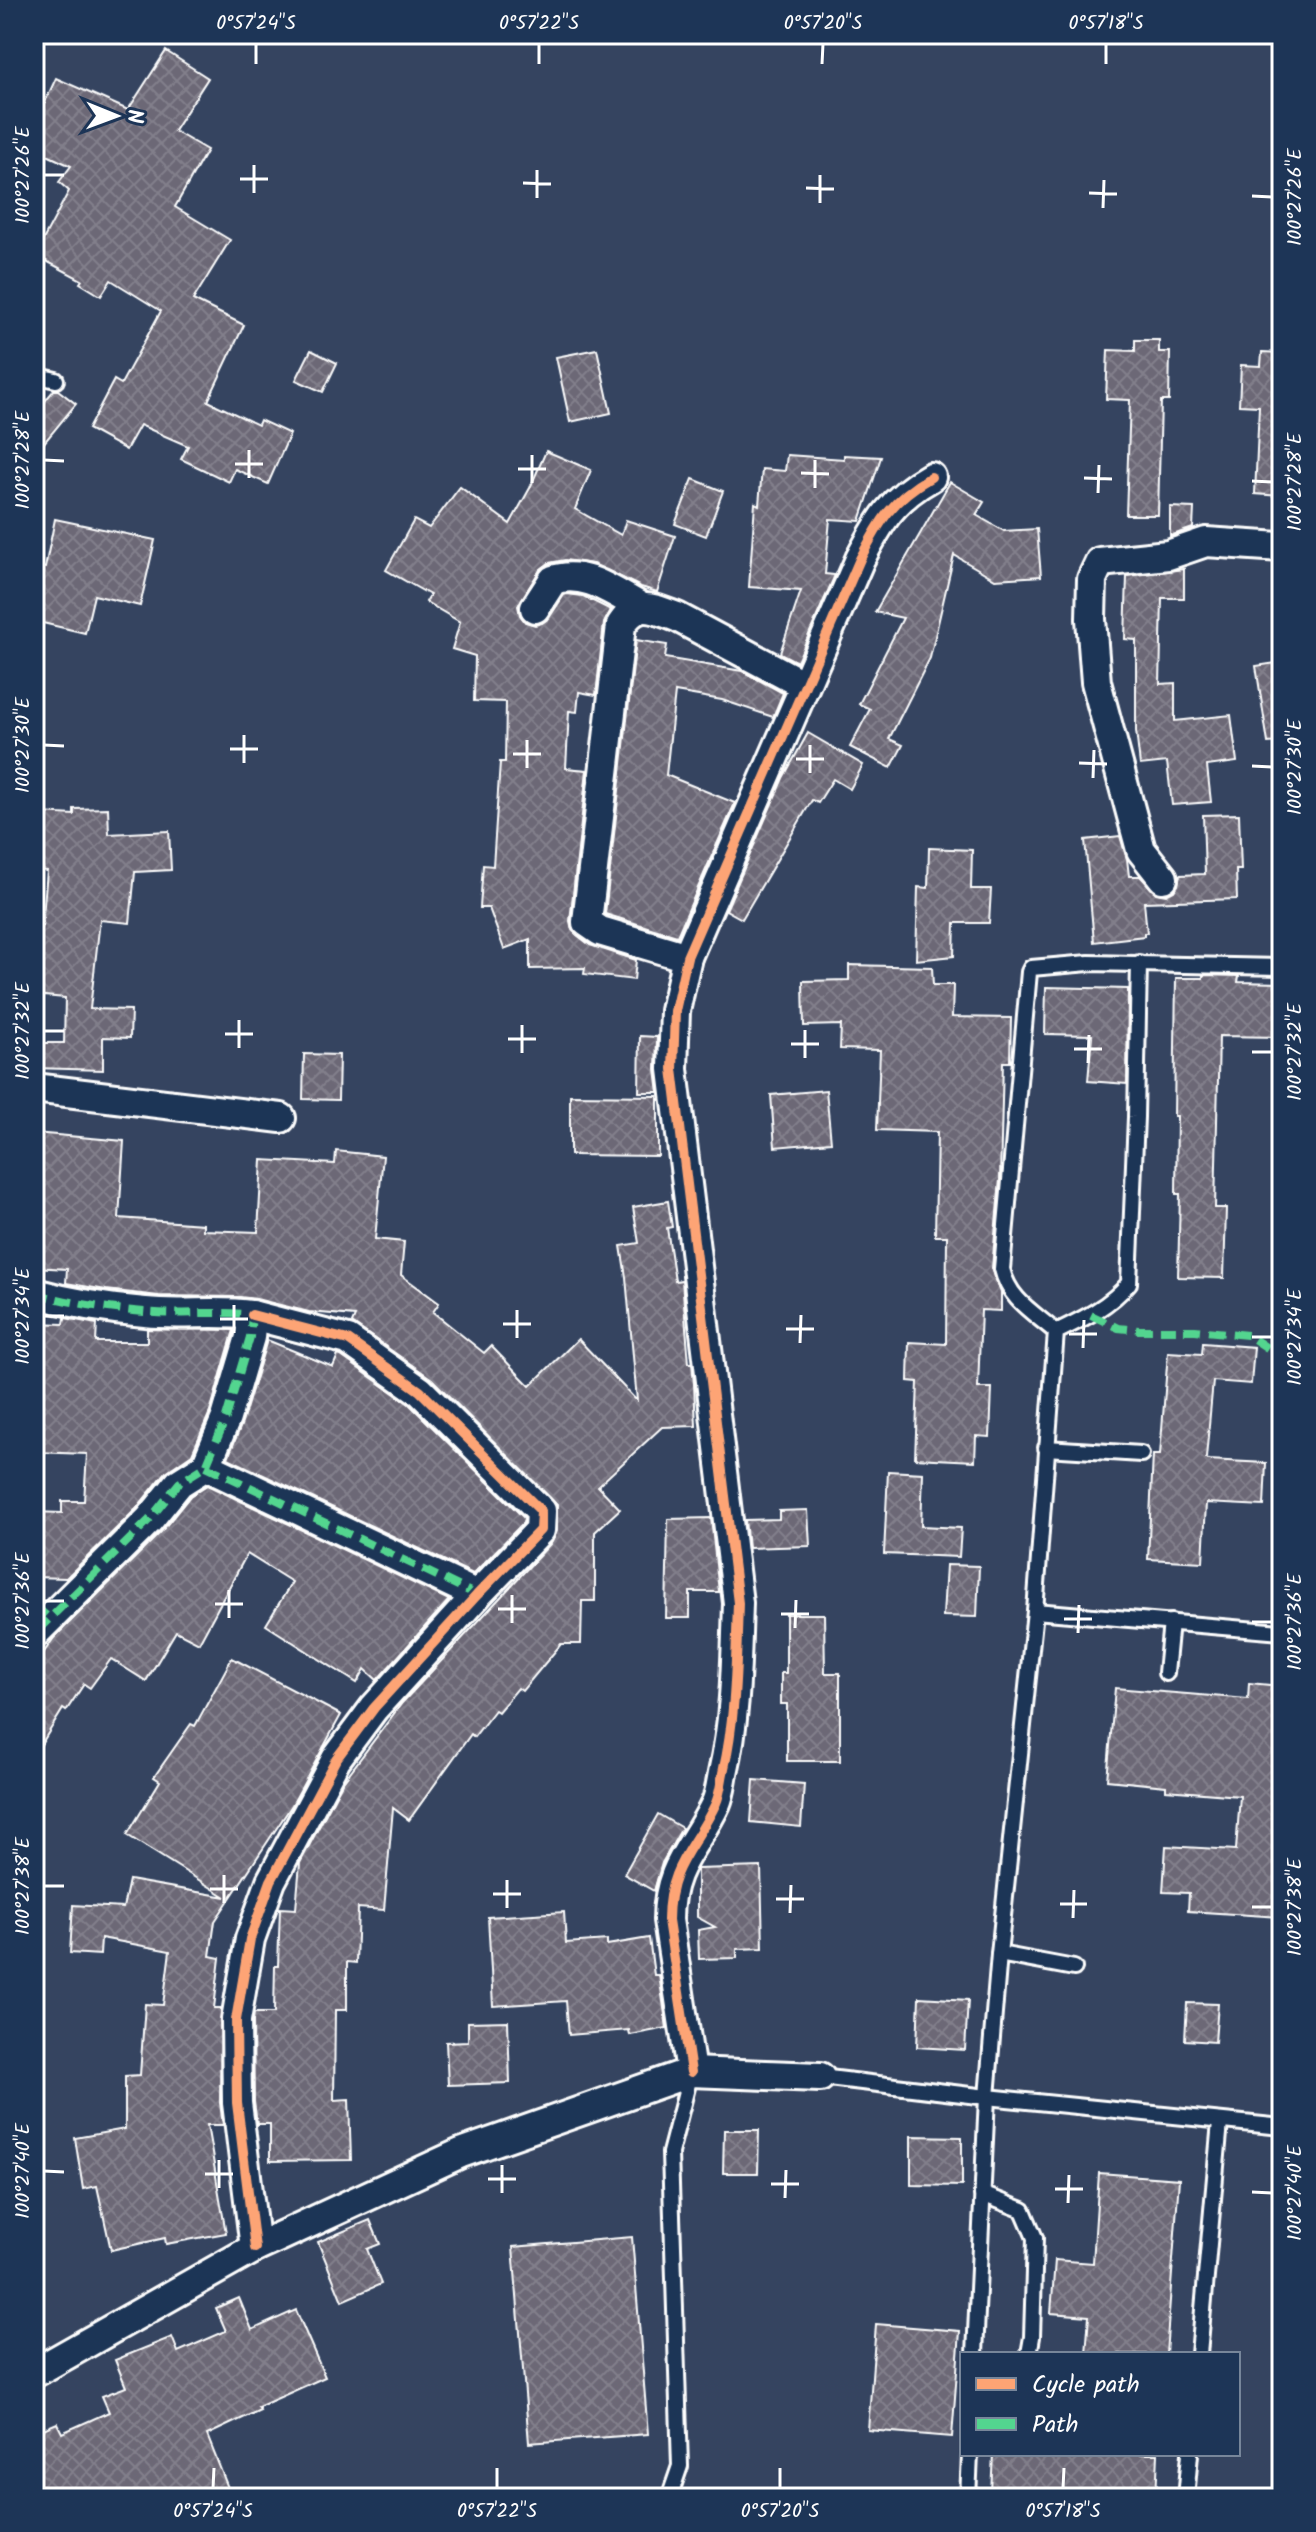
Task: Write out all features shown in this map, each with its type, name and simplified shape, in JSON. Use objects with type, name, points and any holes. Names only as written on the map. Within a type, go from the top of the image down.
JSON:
[{"type":"street","points":[[691,2072],[668,1920],[668,1897],[681,1863],[716,1801],[730,1742],[736,1690],[738,1603],[673,1069],[675,1011],[687,957],[860,559],[883,516],[912,488],[931,477]]},
{"type":"street","points":[[1163,878],[1141,850],[1096,682],[1091,619],[1092,579],[1100,562],[1168,555],[1206,542],[1282,547]]},
{"type":"street","points":[[535,608],[553,580],[574,576],[587,578],[641,607],[677,617],[804,685]]},
{"type":"street","points":[[641,607],[628,613],[621,625],[587,922],[600,931],[687,957]]},
{"type":"street","points":[[34,1088],[281,1118]]},
{"type":"street","points":[[34,1293],[63,1301],[148,1313],[211,1311],[252,1315],[348,1340],[420,1391],[541,1511],[540,1530],[374,1708],[336,1759],[271,1881],[250,1939],[236,2020],[237,2103],[255,2248]]},
{"type":"street","points":[[39,1619],[149,1520],[179,1483],[206,1466],[226,1418],[250,1337],[252,1315]]},
{"type":"street","points":[[206,1466],[477,1595]]},
{"type":"street","points":[[34,2373],[255,2248],[461,2153],[691,2072],[820,2077]]},
{"type":"lane","points":[[34,375],[56,380]]},
{"type":"lane","points":[[1056,1332],[1091,1315],[1121,1293],[1129,1283],[1139,963]]},
{"type":"lane","points":[[1056,1332],[1015,1298],[1006,1285],[1002,1269],[1029,972],[1035,966],[1139,963],[1282,967]]},
{"type":"lane","points":[[975,2352],[987,2097],[1035,1611],[1056,1332]]},
{"type":"lane","points":[[1046,1448],[1141,1454]]},
{"type":"lane","points":[[1035,1611],[1282,1632]]},
{"type":"lane","points":[[1166,1673],[1171,1622]]},
{"type":"lane","points":[[999,1954],[1074,1968]]},
{"type":"lane","points":[[669,2498],[680,2466],[670,2153],[691,2072]]},
{"type":"lane","points":[[820,2077],[1282,2127]]},
{"type":"lane","points":[[1199,2352],[1220,2122]]},
{"type":"lane","points":[[982,2194],[1023,2210],[1035,2238],[1029,2352]]},
{"type":"lane","points":[[968,2498],[970,2456]]},
{"type":"lane","points":[[1186,2498],[1190,2456]]},
{"type":"building","points":[[166,51],[208,78],[174,131],[207,150],[175,207],[230,240],[193,300],[244,325],[208,401],[258,425],[260,420],[290,434],[268,484],[235,469],[229,482],[181,459],[188,446],[140,425],[126,450],[88,429],[114,380],[121,384],[161,311],[111,280],[101,296],[80,283],[82,280],[35,255],[69,191],[59,182],[71,166],[34,149],[34,126],[56,78],[128,110]]},
{"type":"building","points":[[1135,340],[1159,340],[1159,352],[1170,352],[1169,401],[1161,401],[1158,515],[1126,515],[1130,400],[1106,399],[1108,350],[1135,351]]},
{"type":"building","points":[[597,349],[611,413],[570,422],[556,357]]},
{"type":"building","points":[[311,350],[337,363],[323,392],[296,380]]},
{"type":"building","points":[[1262,352],[1282,353],[1282,496],[1255,494],[1259,406],[1239,405],[1241,365],[1261,366]]},
{"type":"building","points":[[54,390],[76,404],[34,455],[34,414]]},
{"type":"building","points":[[546,451],[591,470],[575,509],[621,535],[626,520],[675,536],[657,592],[593,564],[565,560],[549,563],[540,570],[518,606],[525,622],[535,625],[549,618],[567,594],[583,596],[611,610],[604,623],[596,695],[579,692],[577,712],[569,711],[566,768],[587,770],[570,921],[572,930],[590,945],[636,960],[634,980],[584,974],[585,968],[530,969],[530,939],[504,949],[489,908],[480,908],[483,865],[493,866],[500,762],[505,762],[506,702],[474,701],[475,656],[452,649],[460,622],[426,602],[430,595],[386,570],[414,520],[429,528],[460,487],[510,524]]},
{"type":"building","points":[[787,455],[844,459],[844,455],[881,457],[860,521],[830,519],[825,574],[835,575],[797,662],[780,653],[801,591],[749,587],[755,503],[759,505],[762,469],[785,471]]},
{"type":"building","points":[[693,479],[723,491],[706,536],[675,524]]},
{"type":"building","points":[[950,482],[984,502],[976,515],[1004,531],[1037,529],[1041,576],[995,579],[954,555],[930,658],[889,739],[903,745],[891,768],[850,747],[870,709],[859,704],[903,618],[875,612]]},
{"type":"building","points":[[1170,507],[1194,508],[1193,528],[1170,536]]},
{"type":"building","points":[[55,519],[155,540],[140,606],[94,595],[85,633],[34,621],[34,565],[45,568]]},
{"type":"building","points":[[1184,569],[1184,598],[1162,598],[1160,684],[1175,683],[1175,721],[1231,715],[1237,762],[1207,766],[1211,802],[1172,805],[1167,762],[1140,765],[1136,731],[1136,640],[1125,639],[1127,576]]},
{"type":"building","points":[[636,640],[667,645],[665,658],[742,671],[783,693],[773,717],[722,700],[675,692],[666,775],[735,803],[677,936],[605,914]]},
{"type":"building","points":[[1282,662],[1282,742],[1268,743],[1256,666]]},
{"type":"building","points":[[808,733],[863,765],[850,789],[833,779],[818,803],[812,800],[742,919],[726,910],[783,778]]},
{"type":"building","points":[[108,808],[109,834],[169,831],[171,870],[135,872],[130,923],[100,920],[90,1009],[131,1010],[130,1038],[103,1037],[103,1070],[34,1068],[34,1043],[64,1043],[65,998],[34,995],[34,927],[42,927],[47,871],[38,870],[42,813],[74,815],[74,809]]},
{"type":"building","points":[[1239,814],[1241,870],[1236,870],[1237,899],[1144,902],[1147,933],[1144,936],[1094,942],[1085,840],[1120,836],[1129,876],[1140,876],[1156,893],[1166,895],[1174,891],[1180,875],[1205,874],[1203,815]]},
{"type":"building","points":[[929,848],[972,850],[971,889],[991,889],[989,923],[955,923],[954,956],[916,960],[918,887],[928,888]]},
{"type":"building","points":[[849,965],[932,967],[933,985],[953,985],[952,1017],[1011,1018],[1010,1062],[1003,1062],[1000,1179],[992,1268],[1001,1293],[1001,1311],[981,1310],[978,1388],[992,1388],[990,1437],[976,1436],[975,1461],[915,1458],[918,1382],[908,1381],[909,1342],[946,1344],[947,1236],[935,1236],[937,1132],[877,1130],[880,1050],[840,1049],[841,1025],[804,1026],[803,981],[849,980]]},
{"type":"building","points":[[1203,975],[1239,976],[1238,982],[1282,983],[1282,1037],[1219,1036],[1215,1208],[1226,1208],[1224,1278],[1178,1277],[1180,1194],[1176,1194],[1177,1116],[1174,1116],[1176,978],[1203,978]]},
{"type":"building","points":[[1046,987],[1128,989],[1127,1084],[1088,1081],[1092,1035],[1045,1034]]},
{"type":"building","points":[[640,1036],[657,1037],[659,1092],[639,1092]]},
{"type":"building","points":[[304,1054],[339,1055],[338,1100],[303,1099]]},
{"type":"building","points":[[826,1090],[831,1142],[775,1147],[771,1095]]},
{"type":"building","points":[[570,1095],[658,1096],[658,1156],[570,1155]]},
{"type":"building","points":[[34,1133],[124,1141],[119,1218],[203,1224],[203,1230],[258,1232],[262,1160],[335,1164],[336,1151],[383,1156],[375,1239],[404,1242],[401,1275],[439,1303],[433,1312],[484,1353],[491,1346],[530,1386],[578,1339],[637,1401],[621,1246],[639,1243],[633,1207],[668,1201],[672,1227],[667,1228],[675,1281],[682,1280],[696,1426],[662,1427],[598,1486],[620,1509],[595,1532],[595,1601],[582,1601],[581,1644],[561,1644],[522,1691],[518,1688],[498,1712],[495,1710],[474,1737],[471,1734],[409,1820],[393,1808],[384,1910],[358,1908],[356,1963],[347,1962],[347,2010],[335,2010],[334,2100],[349,2099],[351,2160],[270,2161],[270,2124],[257,2124],[253,2021],[254,2013],[274,2013],[280,1908],[296,1909],[300,1863],[342,1783],[402,1703],[552,1542],[557,1531],[557,1505],[432,1379],[352,1323],[355,1316],[309,1312],[240,1297],[159,1296],[106,1290],[66,1283],[67,1269],[34,1267]]},
{"type":"building","points":[[65,1318],[97,1324],[96,1342],[147,1342],[147,1329],[234,1330],[210,1412],[192,1454],[166,1472],[136,1509],[66,1578],[34,1577],[34,1512],[62,1513],[62,1501],[84,1501],[87,1454],[34,1452],[34,1323],[64,1324]]},
{"type":"building","points":[[267,1340],[333,1367],[338,1355],[341,1356],[409,1404],[524,1518],[523,1523],[473,1574],[228,1458]]},
{"type":"building","points":[[1203,1343],[1254,1347],[1251,1384],[1213,1381],[1206,1458],[1266,1463],[1264,1506],[1206,1503],[1203,1562],[1148,1559],[1153,1455],[1160,1455],[1168,1352],[1202,1354]]},
{"type":"building","points":[[888,1471],[923,1473],[921,1526],[961,1528],[959,1557],[884,1554]]},
{"type":"building","points":[[207,1485],[449,1600],[377,1680],[365,1669],[357,1683],[266,1625],[292,1582],[247,1554],[199,1643],[176,1631],[146,1681],[111,1659],[90,1688],[84,1684],[66,1711],[63,1709],[34,1756],[34,1666],[54,1638],[161,1532],[190,1496]]},
{"type":"building","points":[[808,1510],[810,1546],[748,1548],[745,1520],[779,1519],[779,1511]]},
{"type":"building","points":[[711,1518],[719,1592],[690,1592],[690,1618],[666,1618],[668,1519]]},
{"type":"building","points":[[946,1565],[979,1566],[977,1617],[943,1616]]},
{"type":"building","points":[[786,1614],[824,1614],[825,1673],[840,1673],[840,1761],[787,1761],[787,1704],[781,1704],[781,1673],[786,1673]]},
{"type":"building","points":[[232,1658],[341,1715],[292,1805],[215,1921],[210,1956],[220,1958],[214,2008],[221,2008],[220,2103],[223,2125],[207,2125],[226,2233],[166,2244],[165,2238],[111,2250],[97,2186],[83,2189],[75,2138],[125,2129],[125,2076],[140,2075],[145,2004],[163,2005],[170,1951],[101,1938],[100,1955],[70,1953],[73,1905],[123,1908],[129,1880],[226,1897],[127,1835],[160,1781],[154,1777],[191,1724],[195,1726]]},
{"type":"building","points":[[1249,1683],[1282,1686],[1282,1917],[1188,1911],[1189,1893],[1163,1892],[1166,1846],[1236,1850],[1240,1796],[1166,1790],[1166,1786],[1107,1780],[1115,1688],[1248,1699]]},
{"type":"building","points":[[754,1780],[804,1784],[801,1827],[751,1822]]},
{"type":"building","points":[[658,1814],[682,1828],[662,1863],[654,1891],[624,1874]]},
{"type":"building","points":[[761,1867],[763,1948],[737,1949],[737,1958],[699,1959],[698,1930],[715,1927],[697,1917],[697,1869]]},
{"type":"building","points":[[564,1912],[566,1943],[607,1940],[607,1945],[649,1938],[654,1975],[659,1975],[667,2028],[630,2035],[629,2030],[569,2035],[566,2001],[493,2006],[488,1917]]},
{"type":"building","points":[[919,1997],[968,2000],[965,2050],[917,2047]]},
{"type":"building","points":[[1187,2003],[1218,2004],[1215,2042],[1185,2040]]},
{"type":"building","points":[[508,2021],[510,2083],[448,2085],[446,2042],[468,2041],[468,2022]]},
{"type":"building","points":[[724,2130],[759,2130],[758,2173],[723,2173]]},
{"type":"building","points":[[911,2136],[962,2137],[962,2186],[911,2185]]},
{"type":"building","points":[[1099,2173],[1179,2179],[1166,2352],[1086,2352],[1089,2316],[1051,2313],[1055,2260],[1093,2263]]},
{"type":"building","points":[[370,2220],[380,2244],[367,2249],[381,2284],[342,2301],[318,2242]]},
{"type":"building","points":[[632,2237],[648,2434],[529,2443],[513,2247]]},
{"type":"building","points":[[239,2298],[252,2330],[296,2310],[325,2377],[258,2407],[260,2410],[207,2435],[232,2498],[34,2498],[34,2433],[57,2423],[62,2433],[109,2412],[102,2396],[126,2387],[115,2360],[172,2337],[178,2352],[226,2331],[216,2308]]},
{"type":"building","points":[[876,2324],[960,2331],[952,2437],[868,2430]]},
{"type":"building","points":[[993,2456],[1158,2456],[1156,2498],[991,2492]]},
{"type":"marked path","points":[[34,1293],[131,1311],[252,1315],[250,1337],[226,1418],[206,1466],[179,1483],[149,1520],[34,1634]]},
{"type":"marked path","points":[[1091,1315],[1118,1328],[1248,1335],[1282,1358]]},
{"type":"marked path","points":[[206,1466],[477,1595]]},
{"type":"marked path","points":[[34,1605],[48,1617]]},
{"type":"cycle path","points":[[691,2072],[668,1920],[669,1901],[678,1871],[708,1819],[719,1792],[733,1710],[738,1603],[673,1069],[675,1011],[687,957],[860,559],[888,512],[906,494],[931,477]]},
{"type":"cycle path","points":[[252,1315],[348,1340],[420,1391],[541,1511],[540,1530],[374,1708],[336,1759],[271,1881],[250,1939],[236,2020],[237,2103],[255,2248]]}]
